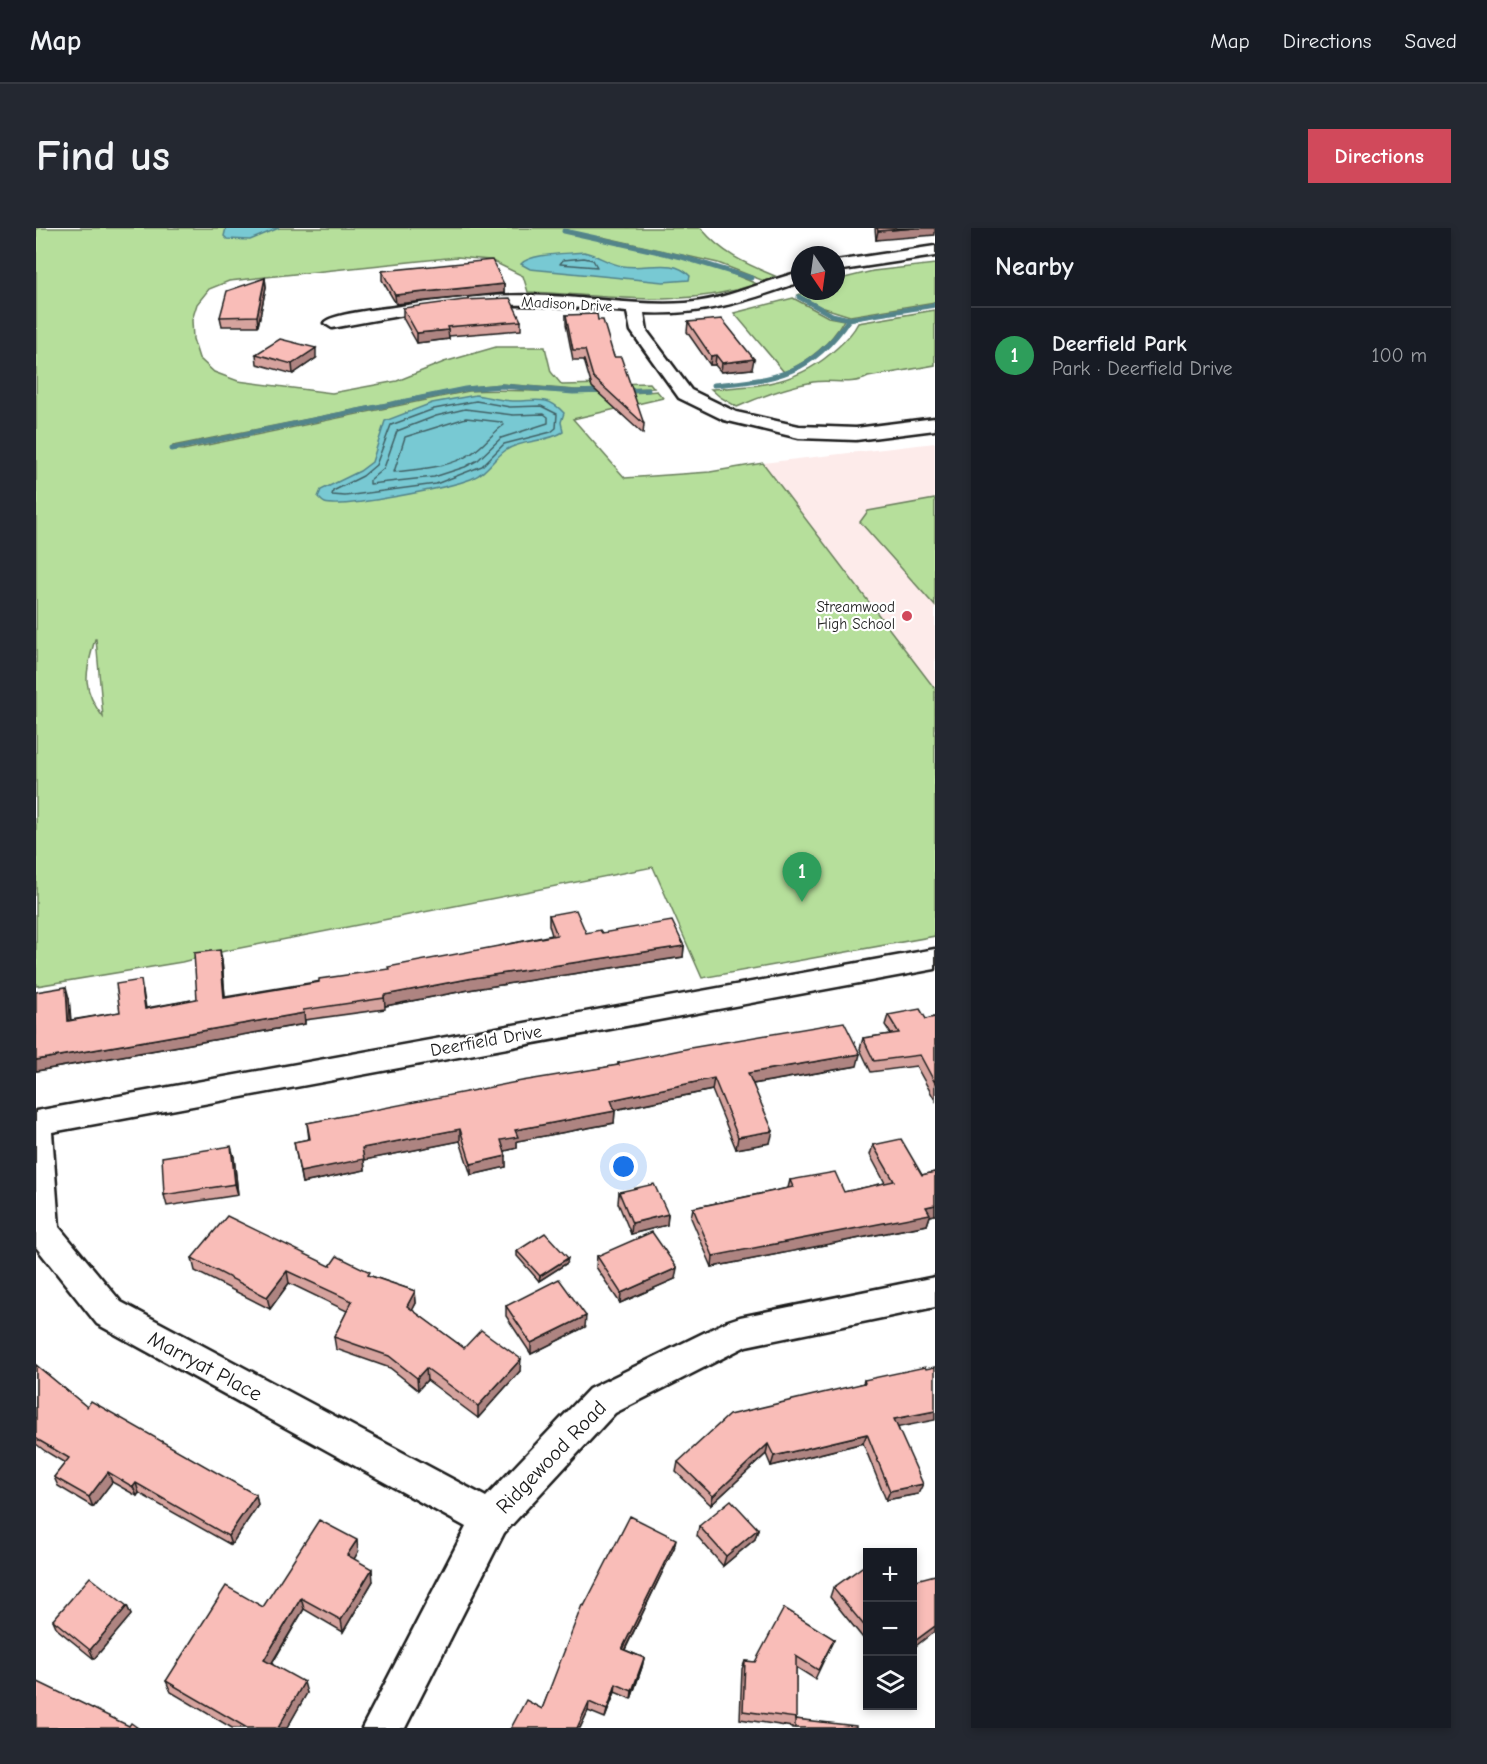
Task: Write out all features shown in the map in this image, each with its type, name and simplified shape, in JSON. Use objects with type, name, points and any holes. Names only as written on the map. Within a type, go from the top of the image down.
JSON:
[{"type":"street","points":[[845,265],[935,251]]},
{"type":"street","name":"Madison Drive","points":[[332,323],[436,305],[531,300],[635,309],[687,308],[731,300],[791,280]]},
{"type":"street","points":[[635,309],[639,331],[685,394],[730,416],[799,432],[856,434],[935,424]]},
{"type":"street","name":"Deerfield Drive","points":[[36,1123],[935,960]]},
{"type":"street","name":"Marryat Place","points":[[36,1123],[43,1231],[109,1313],[490,1520]]},
{"type":"street","name":"Ridgewood Road","points":[[383,1728],[490,1520],[602,1401],[740,1332],[935,1292]]},
{"type":"shaded area","name":"Streamwood High School","points":[[935,443],[935,689],[763,463]]},
{"type":"green space","points":[[36,228],[701,228],[726,251],[775,276],[764,281],[718,263],[602,237],[593,238],[711,265],[757,284],[698,297],[670,299],[528,292],[523,276],[490,260],[457,257],[229,281],[209,289],[197,304],[192,320],[193,339],[199,358],[214,372],[238,381],[332,393],[397,381],[444,362],[496,347],[545,347],[551,372],[562,385],[650,383],[654,388],[576,390],[502,384],[469,387],[173,446],[172,449],[183,450],[469,391],[633,393],[657,391],[663,398],[573,419],[625,478],[710,472],[763,463],[935,689],[935,936],[702,978],[653,867],[225,951],[182,962],[36,986]],"holes":[[[96,639],[103,717],[91,697],[87,680],[89,661]]]},
{"type":"green space","points":[[935,264],[935,302],[850,316],[821,307],[808,300],[845,300],[845,278],[873,271]]},
{"type":"green space","points":[[791,299],[828,317],[844,320],[833,336],[818,351],[802,363],[784,372],[734,313]]},
{"type":"green space","points":[[935,310],[935,365],[862,380],[820,381],[803,384],[774,392],[737,407],[711,389],[763,384],[794,376],[823,360],[846,339],[858,323]]},
{"type":"green space","points":[[935,499],[935,606],[860,522],[868,511]]},
{"type":"water","points":[[226,228],[279,228],[250,240],[227,239],[224,236]]},
{"type":"water","points":[[584,252],[623,266],[676,267],[690,276],[689,280],[663,282],[530,269],[521,264],[526,260],[541,256]]},
{"type":"water","points":[[476,395],[515,401],[547,401],[564,413],[561,422],[563,432],[506,450],[482,473],[460,483],[353,503],[325,503],[318,497],[321,490],[360,471],[372,462],[385,421],[432,403]]},
{"type":"building","points":[[877,228],[915,228],[878,231]]},
{"type":"building","points":[[492,260],[504,284],[395,295],[382,271]]},
{"type":"building","points":[[265,278],[257,316],[220,317],[227,291]]},
{"type":"building","points":[[510,298],[521,321],[447,327],[448,330],[417,333],[403,308],[464,300]]},
{"type":"building","points":[[597,314],[598,320],[603,320],[614,357],[621,357],[644,424],[593,377],[585,350],[573,350],[566,315]]},
{"type":"building","points":[[722,319],[754,359],[722,363],[716,355],[711,356],[688,322]]},
{"type":"building","points":[[280,339],[316,348],[292,364],[256,354]]},
{"type":"building","points":[[576,910],[586,933],[600,930],[602,933],[672,921],[684,946],[473,978],[384,995],[384,998],[303,1010],[304,1013],[36,1060],[36,992],[66,987],[68,1021],[120,1012],[116,984],[141,980],[145,1009],[197,999],[194,953],[220,950],[224,998],[319,982],[319,979],[389,969],[388,967],[557,935],[549,915]]},
{"type":"building","points":[[920,1009],[926,1019],[935,1017],[935,1083],[920,1055],[874,1061],[863,1038],[899,1033],[888,1015]]},
{"type":"building","points":[[844,1022],[860,1054],[748,1073],[773,1131],[738,1137],[714,1078],[611,1100],[615,1111],[515,1130],[518,1137],[501,1140],[506,1156],[471,1164],[460,1129],[362,1148],[364,1159],[300,1172],[294,1142],[310,1139],[307,1123],[522,1081],[619,1065],[618,1063],[690,1048]]},
{"type":"building","points":[[901,1139],[922,1175],[935,1172],[935,1205],[926,1207],[930,1214],[713,1256],[693,1208],[793,1187],[790,1180],[835,1172],[844,1192],[894,1181],[873,1145]]},
{"type":"building","points":[[231,1146],[235,1184],[164,1195],[162,1157]]},
{"type":"building","points":[[654,1184],[668,1214],[632,1223],[619,1192]]},
{"type":"building","points":[[227,1216],[330,1266],[337,1256],[370,1272],[368,1275],[415,1291],[407,1306],[464,1348],[481,1330],[521,1359],[478,1406],[426,1368],[417,1378],[389,1356],[334,1337],[352,1301],[287,1271],[267,1297],[192,1258]]},
{"type":"building","points":[[652,1232],[677,1268],[621,1293],[597,1256]]},
{"type":"building","points":[[545,1233],[568,1258],[540,1276],[517,1251]]},
{"type":"building","points":[[559,1279],[586,1316],[531,1343],[506,1306]]},
{"type":"building","points":[[36,1365],[87,1407],[91,1401],[256,1495],[228,1536],[136,1483],[133,1487],[108,1472],[89,1497],[54,1477],[69,1458],[36,1438]]},
{"type":"building","points":[[925,1367],[926,1369],[935,1367],[935,1411],[894,1419],[923,1484],[890,1491],[867,1434],[774,1456],[768,1444],[713,1496],[678,1462],[729,1415],[865,1383],[864,1380]]},
{"type":"building","points":[[731,1500],[758,1529],[726,1556],[699,1526]]},
{"type":"building","points":[[630,1516],[676,1539],[622,1649],[644,1658],[632,1691],[616,1684],[607,1710],[589,1702],[577,1728],[511,1728],[526,1700],[542,1709],[582,1605],[584,1606]]},
{"type":"building","points":[[319,1520],[357,1540],[347,1555],[372,1569],[341,1620],[301,1598],[264,1660],[304,1682],[278,1728],[247,1728],[166,1681],[226,1586],[263,1607]]},
{"type":"building","points":[[863,1566],[863,1624],[833,1588]]},
{"type":"building","points":[[935,1575],[935,1626],[917,1639],[917,1602],[917,1580]]},
{"type":"building","points":[[90,1577],[127,1606],[90,1650],[53,1620]]},
{"type":"building","points":[[784,1608],[834,1639],[818,1670],[796,1656],[796,1718],[743,1711],[745,1661],[755,1662]]},
{"type":"building","points":[[36,1681],[129,1726],[131,1723],[138,1728],[36,1728]]},
{"type":"building","points":[[795,1719],[856,1726],[856,1728],[795,1728]]},
{"type":"waterway","points":[[564,231],[682,257],[751,278]]},
{"type":"waterway","points":[[804,300],[832,315],[849,319]]},
{"type":"waterway","points":[[849,319],[935,305]]},
{"type":"waterway","points":[[714,385],[756,380],[791,371],[821,352],[849,319]]},
{"type":"waterway","points":[[172,449],[465,389],[502,386],[573,392],[606,391]]},
{"type":"waterway","points":[[622,391],[648,390]]},
{"type":"place","name":"Streamwood High School","points":[[907,616]]},
{"type":"place","name":"Deerfield Park","points":[[802,902]]}]
